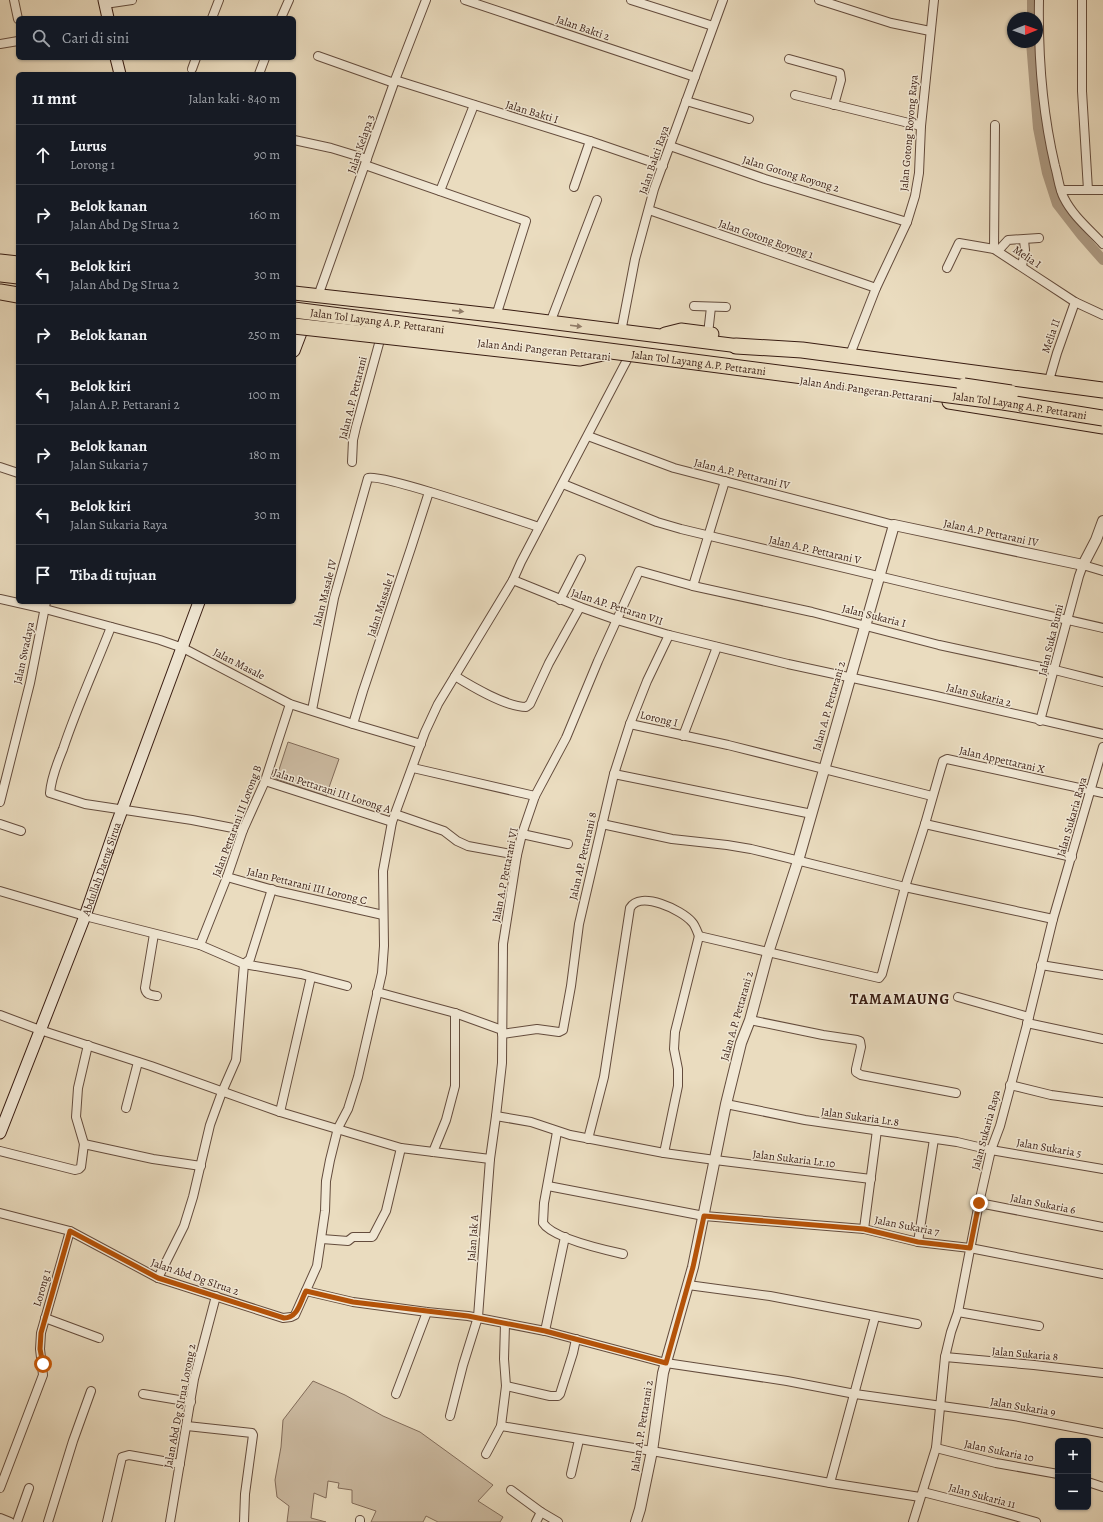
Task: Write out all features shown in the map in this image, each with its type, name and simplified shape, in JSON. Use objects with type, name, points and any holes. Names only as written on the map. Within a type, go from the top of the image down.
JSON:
[{"type":"highway","points":[[0,261],[16,263]]},
{"type":"highway","points":[[0,267],[16,269]]},
{"type":"highway","points":[[0,274],[16,276]]},
{"type":"highway","points":[[0,288],[16,290]]},
{"type":"highway","points":[[0,292],[16,295]]},
{"type":"highway","points":[[296,293],[496,316],[736,346],[1103,397]]},
{"type":"highway","name":"Jalan Tol Layang A.P. Pettarani","points":[[296,302],[448,320],[990,390],[1103,407]]},
{"type":"highway","points":[[407,343],[435,335],[439,331],[441,325],[440,316],[427,308]]},
{"type":"highway","name":"Jalan Tol Layang A.P. Pettarani","points":[[296,310],[995,401],[1103,418]]},
{"type":"highway","points":[[492,344],[482,334],[484,322],[496,316]]},
{"type":"highway","points":[[297,326],[580,358],[614,351]]},
{"type":"highway","name":"Jalan Andi Pangeran Pettarani","points":[[297,326],[425,337],[628,358],[879,391],[1103,427]]},
{"type":"highway","points":[[655,336],[681,330],[1103,390]]},
{"type":"highway","points":[[736,346],[851,355],[1103,384]]},
{"type":"main road","points":[[104,2],[108,16]]},
{"type":"main road","points":[[116,60],[120,72]]},
{"type":"main road","name":"Abdullah Daeng Sirua","points":[[0,1134],[85,916],[122,810],[198,604]]},
{"type":"street","points":[[14,0],[17,16]]},
{"type":"street","points":[[104,2],[132,0]]},
{"type":"street","points":[[213,16],[219,0]]},
{"type":"street","points":[[282,16],[289,0]]},
{"type":"street","name":"Jalan Kelapa 3","points":[[318,296],[426,0]]},
{"type":"street","name":"Jalan Bakti 2","points":[[465,0],[695,77]]},
{"type":"street","points":[[631,0],[713,26]]},
{"type":"street","name":"Jalan Bakti Raya","points":[[621,332],[635,259],[649,210],[670,146],[723,0]]},
{"type":"street","points":[[819,0],[879,20],[930,31]]},
{"type":"street","name":"Jalan Gotong Royong Raya","points":[[851,355],[876,288],[907,222],[918,184],[921,126],[934,0]]},
{"type":"street","points":[[1039,0],[1039,36],[1042,83],[1048,137],[1061,190],[1063,196],[1074,213],[1103,244]]},
{"type":"street","points":[[1082,0],[1082,91],[1088,190]]},
{"type":"street","points":[[0,44],[16,41]]},
{"type":"street","name":"Jalan Bakti I","points":[[318,56],[395,82],[590,141],[663,166]]},
{"type":"street","points":[[789,59],[840,73],[841,80],[834,105]]},
{"type":"street","points":[[192,68],[195,60]]},
{"type":"street","points":[[260,72],[264,60]]},
{"type":"street","points":[[795,95],[921,126]]},
{"type":"street","points":[[686,101],[749,119]]},
{"type":"street","points":[[440,191],[474,105]]},
{"type":"street","points":[[995,125],[996,250]]},
{"type":"street","points":[[296,140],[331,148],[440,191],[526,220],[496,316]]},
{"type":"street","points":[[574,187],[590,141]]},
{"type":"street","name":"Jalan Gotong Royong 2","points":[[670,146],[765,179],[907,222]]},
{"type":"street","points":[[1061,190],[1103,190]]},
{"type":"street","points":[[550,323],[597,200]]},
{"type":"street","name":"Jalan Gotong Royong 1","points":[[649,210],[876,288]]},
{"type":"street","points":[[996,250],[1008,240],[1039,238]]},
{"type":"street","points":[[1022,266],[1025,254],[1024,240]]},
{"type":"street","name":"Melia I","points":[[947,268],[959,243],[996,250],[1075,302],[1103,315]]},
{"type":"street","name":"Melia II","points":[[1050,377],[1056,353],[1075,302]]},
{"type":"street","points":[[694,306],[726,308]]},
{"type":"street","points":[[708,334],[710,307]]},
{"type":"street","name":"Jalan A.P. Pettarani","points":[[352,462],[353,440],[380,340]]},
{"type":"street","name":"Jalan Abd Dg SIrua 2","points":[[0,1213],[70,1231],[158,1278],[284,1318],[295,1315],[317,1266],[325,1211],[326,1181],[338,1128],[348,1109],[358,1077],[382,973],[384,946],[383,871],[392,822],[435,710],[454,676],[513,580],[539,527],[628,358]]},
{"type":"street","name":"Jalan A.P. Pettarani IV","points":[[588,436],[674,468],[894,524]]},
{"type":"street","points":[[0,467],[16,472]]},
{"type":"street","name":"Jalan Masale IV","points":[[312,710],[334,598],[368,478],[375,477],[429,492]]},
{"type":"street","points":[[693,586],[725,481]]},
{"type":"street","name":"Jalan A.P. Pettarani V","points":[[563,484],[657,522],[708,536],[1103,628]]},
{"type":"street","points":[[429,492],[539,527]]},
{"type":"street","name":"Jalan Massale I","points":[[353,724],[412,548],[429,492]]},
{"type":"street","points":[[1103,521],[1096,540],[1083,565],[1103,571]]},
{"type":"street","name":"Jalan A.P Pettarani IV","points":[[894,524],[1083,565]]},
{"type":"street","name":"Jalan A.P. Pettarani 2","points":[[636,1522],[652,1450],[660,1388],[693,1267],[726,1104],[741,1043],[750,1020],[768,953],[812,814],[894,524]]},
{"type":"street","points":[[560,600],[581,559]]},
{"type":"street","name":"Jalan Suka Bumi","points":[[1040,721],[1055,670],[1075,587],[1083,565]]},
{"type":"street","name":"Jalan Sukaria I","points":[[639,571],[693,586],[866,625],[939,645],[1103,682]]},
{"type":"street","name":"Jalan A.P Pettarani VI","points":[[490,1159],[502,1063],[503,944],[522,834],[535,796],[566,738],[639,571]]},
{"type":"street","name":"Jalan AP. Pettaran VII","points":[[513,580],[560,600],[617,620],[669,635],[850,677]]},
{"type":"street","name":"Jalan Masale","points":[[0,599],[16,601]]},
{"type":"street","name":"Jalan Masale","points":[[46,605],[111,627],[160,640],[183,648],[290,704],[421,744]]},
{"type":"street","name":"Jalan Swadaya","points":[[0,799],[30,682],[46,605]]},
{"type":"street","points":[[454,676],[479,691],[500,700],[526,707],[530,704],[549,663],[580,607]]},
{"type":"street","points":[[111,627],[78,706],[57,764],[50,792],[85,804],[192,820],[243,830]]},
{"type":"street","name":"Jalan AP. Pettarani 8","points":[[502,1032],[537,1029],[559,1032],[563,1030],[571,986],[579,924],[614,774],[630,724],[647,681],[669,635]]},
{"type":"street","points":[[683,736],[717,647]]},
{"type":"street","name":"Jalan Sukaria 2","points":[[850,677],[1103,734]]},
{"type":"street","name":"Jalan Pettarani II Lorong B","points":[[200,946],[227,877],[243,830],[265,782],[290,704]]},
{"type":"street","name":"Lorong I","points":[[630,724],[728,745],[932,796]]},
{"type":"street","name":"Jalan Sukaria Raya","points":[[913,1522],[936,1448],[945,1357],[958,1312],[991,1150],[1000,1126],[1053,919],[1103,748]]},
{"type":"street","name":"Jalan Appettarani X","points":[[768,953],[880,978],[905,887],[943,761],[947,759],[1091,791]]},
{"type":"street","points":[[413,768],[535,796]]},
{"type":"street","points":[[614,774],[812,814]]},
{"type":"street","name":"Jalan Pettarani III Lorong A","points":[[265,782],[392,822]]},
{"type":"street","points":[[1091,791],[1103,793]]},
{"type":"street","points":[[395,814],[444,830],[457,841],[468,846],[518,855]]},
{"type":"street","points":[[0,824],[21,831]]},
{"type":"street","points":[[602,824],[672,840],[740,847],[905,887],[1053,919]]},
{"type":"street","points":[[925,824],[1072,857]]},
{"type":"street","points":[[522,834],[568,844]]},
{"type":"street","name":"Jalan Pettarani III Lorong C","points":[[227,877],[383,915]]},
{"type":"street","points":[[158,1278],[184,1226],[201,1166],[210,1125],[238,1054],[244,964],[250,959],[272,889]]},
{"type":"street","points":[[0,891],[85,916],[200,946],[244,964],[312,977],[347,986]]},
{"type":"street","points":[[588,1139],[606,1069],[630,908],[635,902],[650,901],[663,904],[679,912],[692,922],[699,936],[675,1032],[674,1049],[678,1069],[678,1086],[664,1153]]},
{"type":"street","points":[[154,934],[145,991],[148,994],[158,996]]},
{"type":"street","points":[[699,936],[768,953]]},
{"type":"street","points":[[1041,965],[1103,975]]},
{"type":"street","points":[[280,1112],[312,977]]},
{"type":"street","points":[[377,992],[455,1013],[502,1032]]},
{"type":"street","points":[[958,997],[1028,1020],[1103,1039]]},
{"type":"street","points":[[433,1152],[446,1120],[455,1086],[455,1013]]},
{"type":"street","points":[[0,1015],[280,1112],[338,1128],[401,1148],[490,1159]]},
{"type":"street","points":[[750,1020],[860,1041],[861,1047],[856,1072],[861,1075],[956,1093]]},
{"type":"street","points":[[0,1151],[77,1170],[80,1167],[84,1144],[76,1117],[76,1104],[82,1066],[88,1045]]},
{"type":"street","points":[[126,1108],[138,1062]]},
{"type":"street","points":[[1010,1085],[1051,1095],[1103,1102]]},
{"type":"street","name":"Jalan Sukaria Lr.8","points":[[726,1104],[805,1120],[957,1142],[991,1150]]},
{"type":"street","name":"Jalan Sukaria Lr.10","points":[[496,1116],[531,1122],[549,1127],[557,1132],[588,1139],[664,1153],[871,1179]]},
{"type":"street","points":[[864,1229],[877,1130]]},
{"type":"street","points":[[557,1132],[544,1203],[543,1223],[547,1228],[565,1237],[622,1254]]},
{"type":"street","points":[[918,1242],[934,1139]]},
{"type":"street","points":[[84,1144],[154,1159],[201,1166]]},
{"type":"street","points":[[322,1239],[348,1241],[353,1237],[373,1236],[386,1211],[401,1148]]},
{"type":"street","name":"Jalan Sukaria 5","points":[[991,1150],[1103,1169]]},
{"type":"street","name":"Jalan Jak A","points":[[450,1416],[461,1372],[478,1318],[490,1159]]},
{"type":"street","name":"Jalan Sukaria 7","points":[[548,1186],[704,1216],[864,1229],[918,1242],[970,1248],[1103,1274]]},
{"type":"street","name":"Jalan Sukaria 6","points":[[979,1203],[1103,1227]]},
{"type":"street","name":"Lorong 1","points":[[0,1488],[43,1375],[40,1349],[41,1333],[70,1231]]},
{"type":"street","points":[[545,1331],[565,1237]]},
{"type":"street","points":[[688,1285],[770,1296],[917,1324]]},
{"type":"street","name":"Jalan Sukaria 9","points":[[306,1291],[353,1302],[427,1312],[459,1314],[545,1331],[666,1363],[787,1381],[855,1394],[1014,1416],[1103,1433]]},
{"type":"street","name":"Jalan Abd Dg SIrua Lorong 2","points":[[170,1522],[194,1379],[216,1296]]},
{"type":"street","points":[[396,1394],[427,1312]]},
{"type":"street","points":[[958,1312],[1039,1326]]},
{"type":"street","points":[[830,1483],[875,1317]]},
{"type":"street","points":[[45,1318],[99,1338]]},
{"type":"street","points":[[486,1454],[501,1426],[506,1386],[504,1359],[505,1324]]},
{"type":"street","points":[[506,1386],[550,1396],[558,1396],[560,1394],[576,1340]]},
{"type":"street","name":"Jalan Sukaria 8","points":[[945,1357],[1103,1373]]},
{"type":"street","points":[[48,1522],[73,1441],[92,1391]]},
{"type":"street","points":[[143,1394],[190,1402]]},
{"type":"street","points":[[187,1426],[252,1433],[244,1522]]},
{"type":"street","name":"Jalan Sukaria 11","points":[[501,1426],[579,1440],[652,1450],[830,1483],[922,1495],[986,1508],[1036,1522]]},
{"type":"street","points":[[571,1474],[579,1440]]},
{"type":"street","name":"Jalan Sukaria 10","points":[[936,1448],[996,1463],[1055,1473]]},
{"type":"street","points":[[107,1522],[122,1457],[129,1455],[180,1464]]},
{"type":"street","points":[[1091,1483],[1103,1487]]},
{"type":"street","points":[[17,1522],[29,1488]]},
{"type":"street","points":[[511,1490],[541,1512],[558,1522]]},
{"type":"street","points":[[536,1522],[541,1512]]},
{"type":"street","points":[[0,1518],[10,1522]]},
{"type":"shaded area","points":[[288,742],[339,759],[326,796],[276,779]]},
{"type":"shaded area","points":[[313,1381],[345,1395],[383,1416],[420,1432],[493,1485],[478,1501],[503,1517],[500,1522],[438,1522],[426,1516],[423,1522],[371,1522],[376,1511],[352,1503],[352,1490],[338,1488],[339,1483],[328,1481],[326,1498],[314,1493],[311,1518],[326,1522],[287,1522],[289,1506],[277,1497],[275,1480],[281,1447],[283,1420]]},
{"type":"waterway","points":[[1032,0],[1032,12]]},
{"type":"waterway","points":[[1031,48],[1038,128],[1047,173],[1057,204],[1103,260]]},
{"type":"district","name":"TAMAMAUNG","points":[[900,999]]},
{"type":"route","points":[[43,1364],[40,1349],[41,1333],[70,1231],[138,1269],[158,1278],[284,1318],[295,1315],[306,1291],[353,1302],[392,1306],[427,1312],[459,1314],[545,1331],[666,1363],[693,1267],[704,1216],[864,1229],[918,1242],[970,1248],[979,1203]]}]
